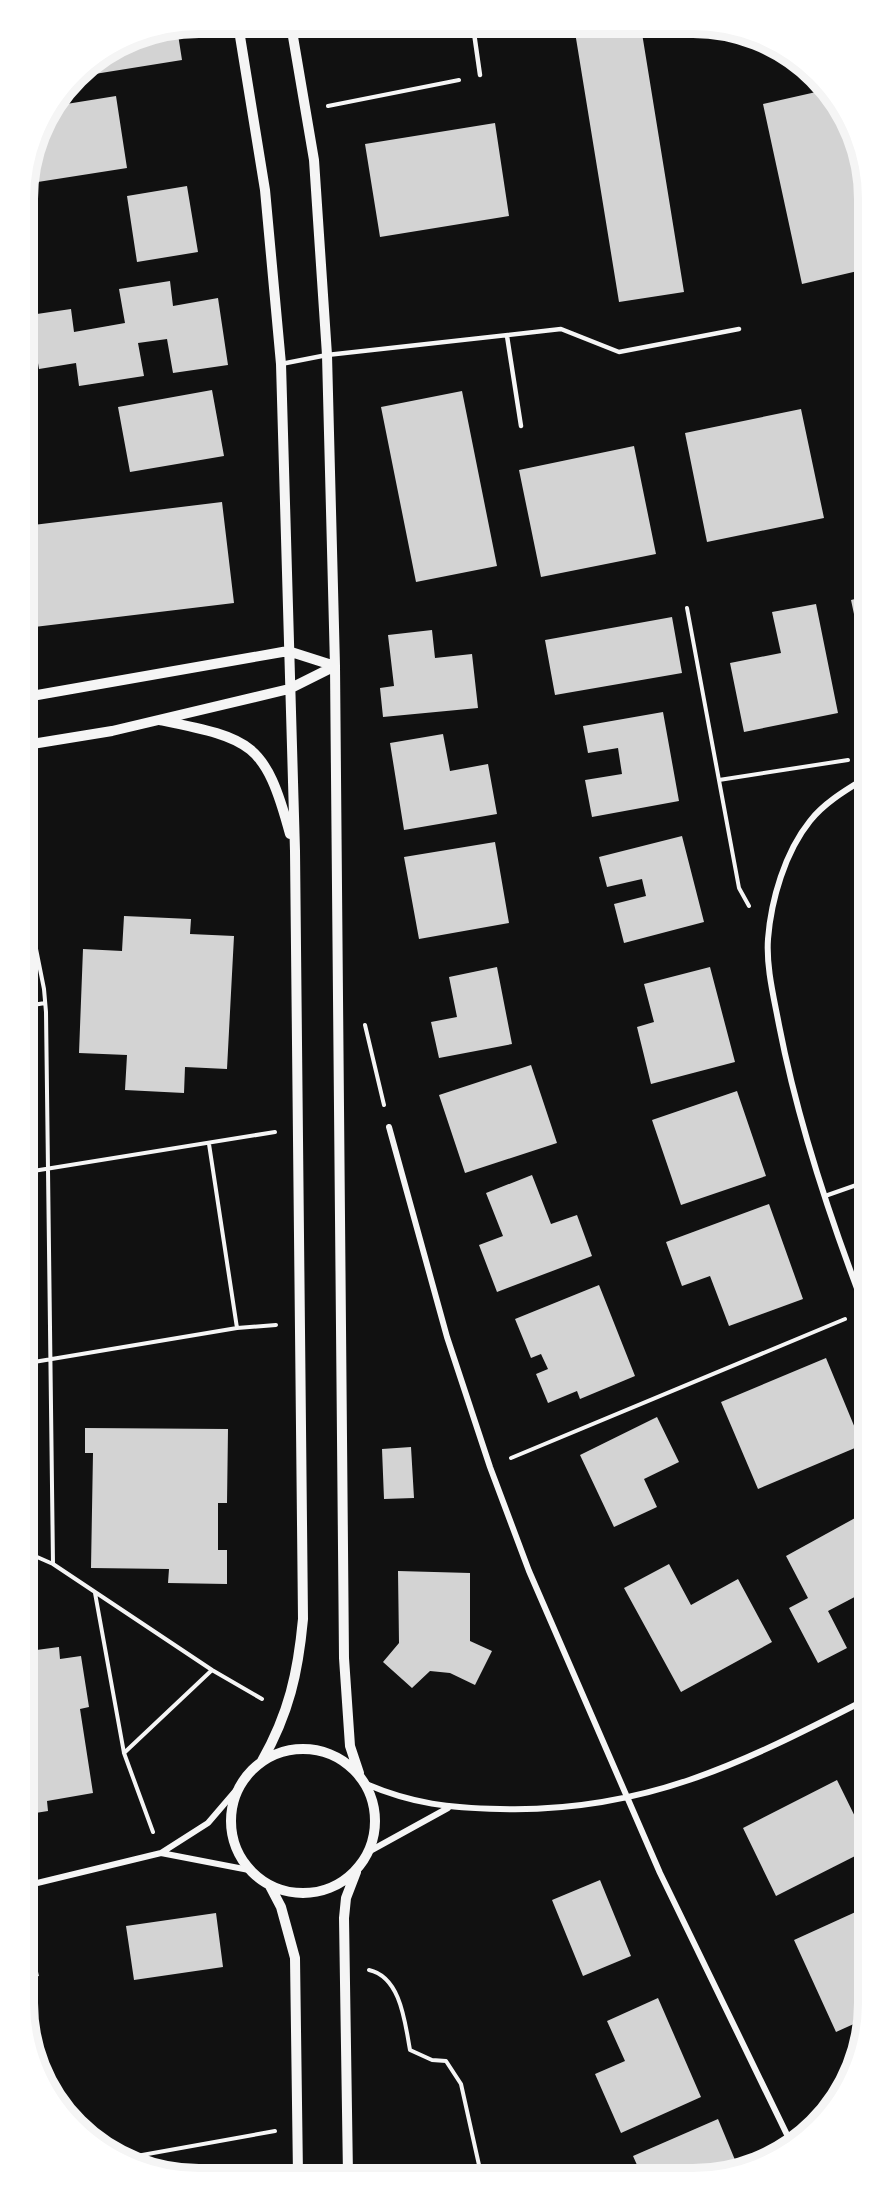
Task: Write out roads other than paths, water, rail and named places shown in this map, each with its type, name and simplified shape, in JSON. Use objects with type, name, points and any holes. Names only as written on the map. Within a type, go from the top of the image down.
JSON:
[{"type":"street","points":[[240,35],[265,190],[281,364],[295,851],[299,1128],[303,1619],[300,1653],[286,1713],[262,1761]]},
{"type":"street","points":[[293,35],[314,160],[320,219],[327,355],[335,666],[344,1658],[350,1746],[374,1806],[376,1828],[370,1851],[356,1871],[346,1898],[344,1964],[348,2168]]},
{"type":"street","points":[[35,695],[288,651],[335,666]]},
{"type":"street","points":[[35,744],[112,731],[289,689],[335,666]]},
{"type":"street","points":[[157,719],[210,730],[232,738],[259,756],[268,768],[278,793],[295,851]]},
{"type":"street","points":[[857,1289],[825,1196],[785,1058],[774,1001],[768,940],[775,900],[788,859],[810,820],[842,792],[858,782]]},
{"type":"street","points":[[389,1127],[447,1337],[490,1467],[529,1571],[660,1873],[788,2138]]},
{"type":"street","points":[[366,1784],[426,1805],[448,1808],[542,1810],[629,1798],[681,1785],[718,1771],[857,1704]]},
{"type":"street","points":[[35,1884],[161,1852],[208,1823],[249,1772],[262,1761],[296,1748],[315,1749],[334,1755],[359,1773]]},
{"type":"street","points":[[238,1788],[231,1809],[231,1830],[237,1851],[249,1870],[270,1886],[292,1893],[315,1893],[337,1886],[356,1871]]},
{"type":"street","points":[[370,1851],[448,1808]]},
{"type":"street","points":[[161,1852],[249,1870]]},
{"type":"street","points":[[270,1886],[282,1908],[295,1958],[298,2168]]},
{"type":"lane","points":[[474,35],[480,75]]},
{"type":"lane","points":[[281,364],[327,355],[561,328],[619,352],[740,329]]},
{"type":"lane","points":[[507,336],[521,426]]},
{"type":"lane","points":[[825,1196],[857,1185]]}]
